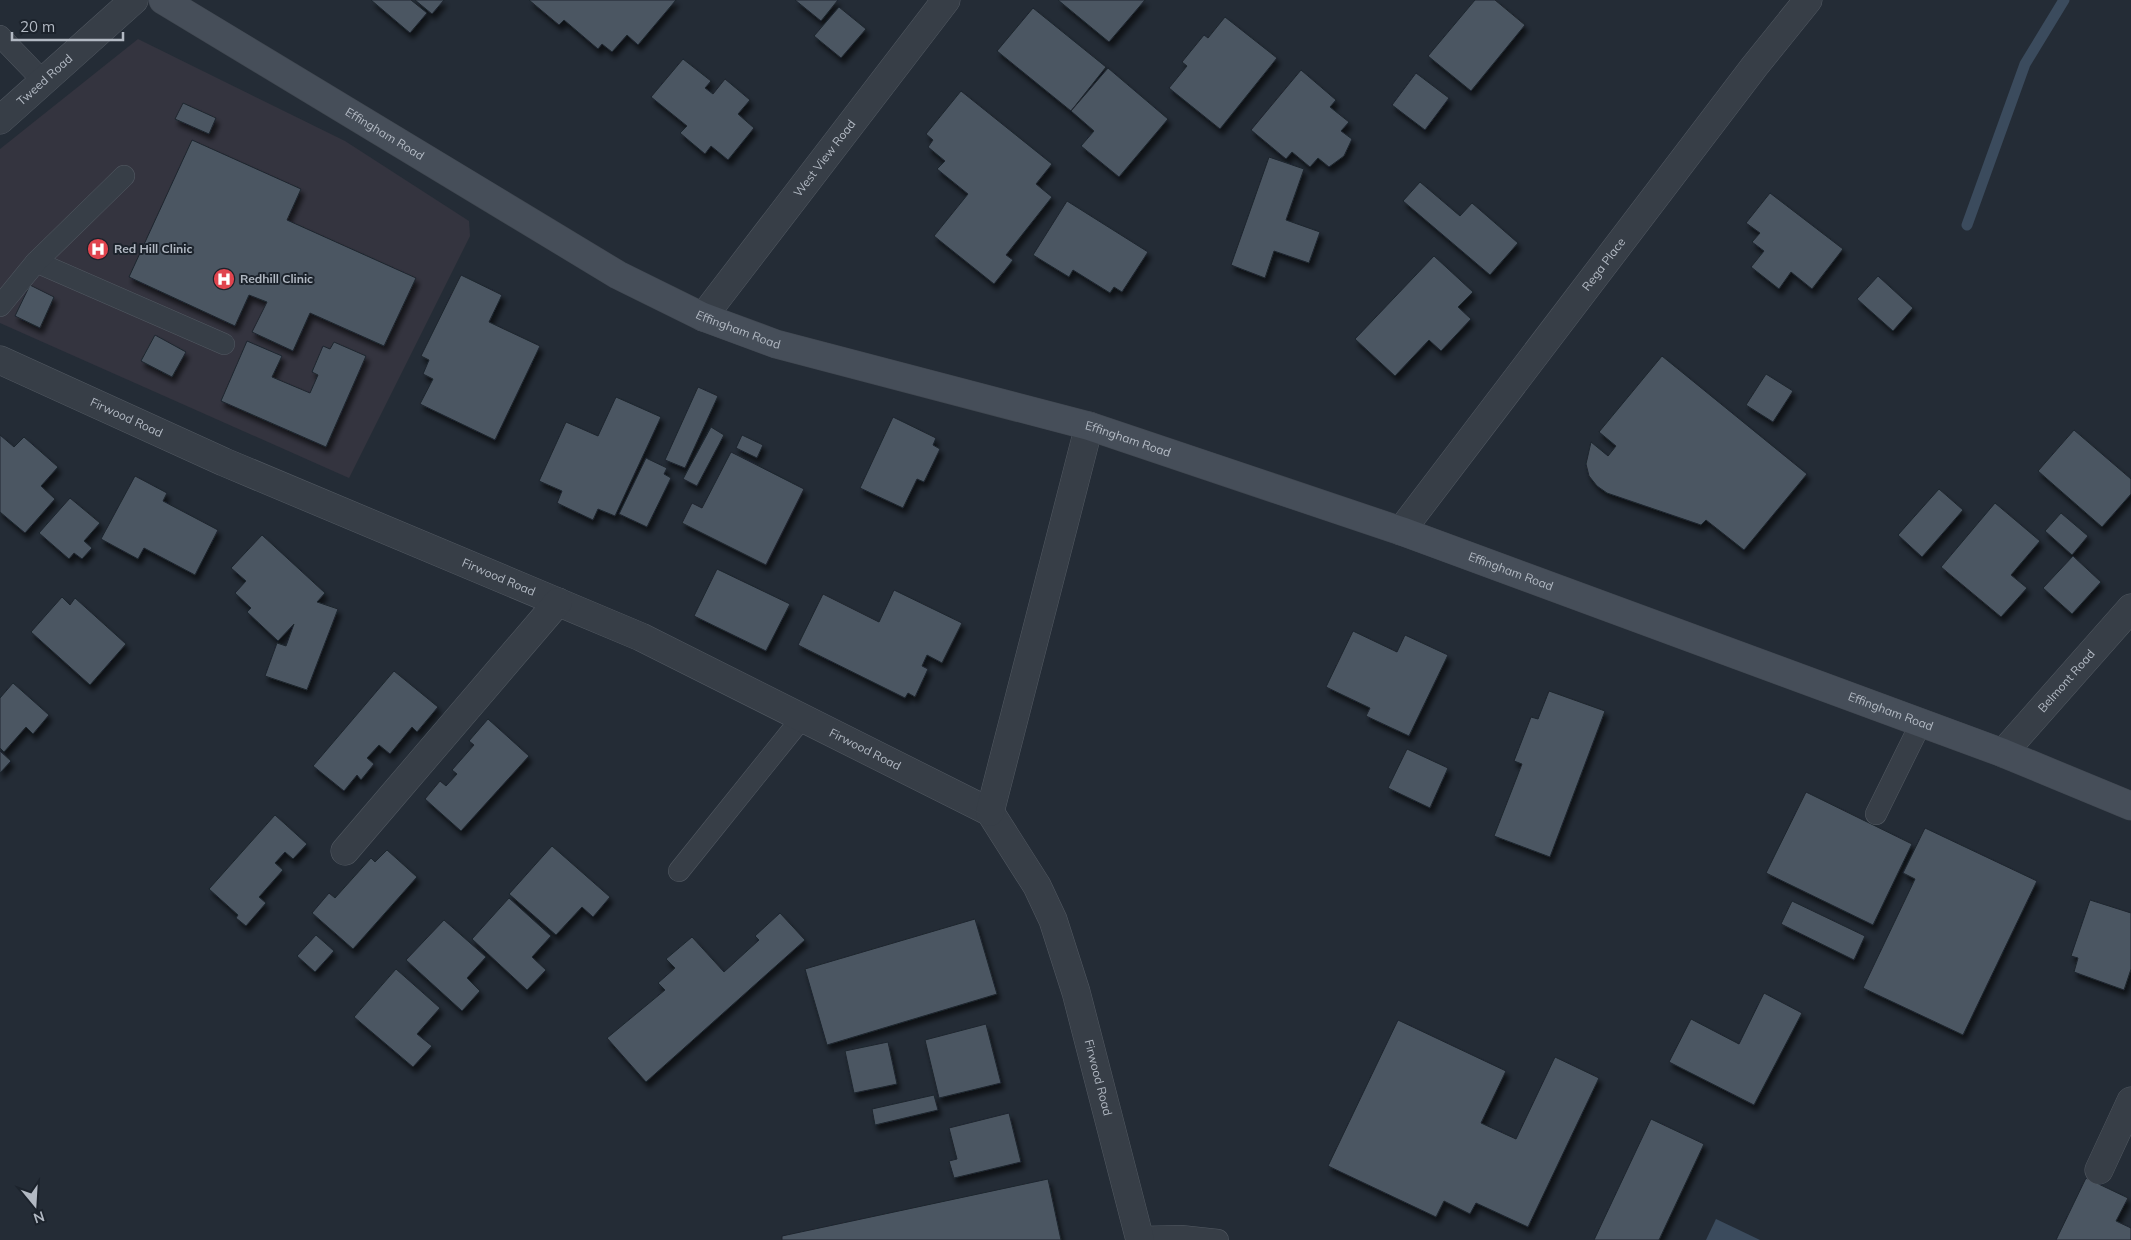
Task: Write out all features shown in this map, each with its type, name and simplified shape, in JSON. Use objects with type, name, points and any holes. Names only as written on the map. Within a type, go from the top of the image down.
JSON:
[{"type":"street","name":"Tweed Road","points":[[0,120],[134,0]]},
{"type":"street","name":"Effingham Road","points":[[163,0],[618,275],[703,317],[776,344],[1089,426],[1401,531],[2003,753],[2131,806]]},
{"type":"street","name":"West View Road","points":[[703,317],[946,0]]},
{"type":"street","name":"Rega Place","points":[[1401,531],[1754,67],[1808,0]]},
{"type":"street","name":"Firwood Road","points":[[0,360],[206,454],[641,637],[990,812],[1036,886],[1053,920],[1076,992],[1140,1239]]},
{"type":"street","points":[[990,812],[1089,426]]},
{"type":"street","points":[[346,851],[558,602]]},
{"type":"street","name":"Belmont Road","points":[[2003,753],[2131,608]]},
{"type":"street","points":[[2100,1170],[2131,1102]]},
{"type":"lane","points":[[0,36],[44,82]]},
{"type":"lane","points":[[0,306],[36,262],[124,176]]},
{"type":"lane","points":[[36,262],[224,344]]},
{"type":"lane","points":[[679,871],[802,718]]},
{"type":"lane","points":[[1876,814],[1921,723]]},
{"type":"lane","points":[[1140,1239],[1181,1236],[1218,1240]]},
{"type":"shaded area","name":"Redhill Clinic","points":[[138,39],[345,141],[469,221],[470,236],[349,478],[0,323],[0,149]]},
{"type":"water","points":[[1716,1219],[1760,1240],[1706,1240]]},
{"type":"building","points":[[371,0],[411,0],[427,13],[410,33]]},
{"type":"building","points":[[415,0],[444,0],[432,14]]},
{"type":"building","points":[[529,0],[676,0],[638,45],[627,35],[612,52],[602,44],[598,49],[564,20],[559,25]]},
{"type":"building","points":[[795,0],[838,0],[821,21]]},
{"type":"building","points":[[1058,0],[1145,0],[1109,42]]},
{"type":"building","points":[[1475,0],[1495,0],[1525,25],[1471,91],[1428,56]]},
{"type":"building","points":[[839,7],[866,29],[841,58],[814,36]]},
{"type":"building","points":[[1033,8],[1106,67],[1071,111],[997,51]]},
{"type":"building","points":[[1225,17],[1277,58],[1220,129],[1169,88],[1187,66],[1182,62],[1204,35],[1208,38]]},
{"type":"building","points":[[683,59],[711,81],[705,88],[713,94],[725,79],[750,100],[738,114],[754,128],[728,160],[711,146],[705,154],[680,133],[687,126],[651,97]]},
{"type":"building","points":[[1108,68],[1168,119],[1119,177],[1081,146],[1094,131],[1071,111]]},
{"type":"building","points":[[1301,70],[1336,100],[1330,107],[1349,122],[1341,131],[1352,139],[1344,156],[1329,167],[1318,158],[1310,167],[1292,152],[1286,159],[1251,130]]},
{"type":"building","points":[[1416,73],[1449,98],[1425,130],[1392,105]]},
{"type":"building","points":[[961,91],[1052,164],[1036,184],[1052,197],[1006,255],[1013,260],[994,284],[934,236],[968,194],[937,169],[945,161],[928,147],[933,140],[926,134]]},
{"type":"building","points":[[183,103],[216,118],[209,134],[175,119]]},
{"type":"building","points":[[192,140],[301,189],[287,220],[416,278],[384,346],[310,313],[293,351],[252,332],[267,302],[249,295],[235,326],[129,277]]},
{"type":"building","points":[[1269,157],[1304,169],[1286,220],[1320,232],[1309,263],[1274,251],[1265,278],[1231,265]]},
{"type":"building","points":[[1420,182],[1460,216],[1472,203],[1518,243],[1490,275],[1403,201]]},
{"type":"building","points":[[1770,193],[1843,249],[1812,289],[1791,272],[1779,289],[1751,267],[1764,251],[1752,242],[1760,233],[1746,223]]},
{"type":"building","points":[[1067,201],[1148,252],[1122,292],[1114,287],[1110,293],[1073,270],[1069,277],[1033,255]]},
{"type":"building","points":[[1434,256],[1473,292],[1458,307],[1471,319],[1441,351],[1429,340],[1395,376],[1355,339]]},
{"type":"building","points":[[461,275],[502,295],[489,322],[540,346],[495,440],[420,404],[433,379],[423,374],[429,360],[421,356]]},
{"type":"building","points":[[1878,276],[1913,308],[1893,331],[1857,299]]},
{"type":"building","points":[[30,285],[54,297],[40,328],[15,316]]},
{"type":"building","points":[[155,335],[186,352],[172,377],[141,361]]},
{"type":"building","points":[[247,341],[282,356],[272,377],[310,393],[318,375],[312,372],[323,346],[330,349],[334,342],[366,356],[326,447],[221,401]]},
{"type":"building","points":[[1662,356],[1807,474],[1744,550],[1706,520],[1701,525],[1607,493],[1597,486],[1589,476],[1586,464],[1591,442],[1608,456],[1616,446],[1599,432]]},
{"type":"building","points":[[1766,374],[1793,391],[1773,422],[1746,405]]},
{"type":"building","points":[[698,387],[718,396],[685,468],[665,460]]},
{"type":"building","points":[[616,397],[661,417],[615,516],[598,509],[593,520],[557,503],[562,491],[539,481],[566,422],[598,436]]},
{"type":"building","points":[[893,417],[936,438],[933,445],[940,449],[924,482],[917,479],[903,508],[860,488]]},
{"type":"building","points":[[711,427],[724,435],[697,486],[683,479]]},
{"type":"building","points":[[2074,430],[2131,479],[2131,494],[2102,527],[2038,471]]},
{"type":"building","points":[[0,435],[14,447],[24,437],[58,467],[41,486],[55,499],[25,533],[0,512]]},
{"type":"building","points":[[742,435],[763,445],[757,458],[736,448]]},
{"type":"building","points":[[731,452],[804,489],[766,565],[682,523],[692,503],[702,508]]},
{"type":"building","points":[[646,458],[667,468],[664,474],[671,478],[647,527],[619,514]]},
{"type":"building","points":[[135,476],[167,493],[163,501],[218,530],[195,575],[144,548],[138,559],[101,539]]},
{"type":"building","points":[[1939,489],[1963,510],[1922,557],[1898,535]]},
{"type":"building","points":[[70,498],[100,523],[84,541],[92,548],[82,559],[74,553],[69,559],[39,533]]},
{"type":"building","points":[[1995,503],[2040,541],[2011,575],[2027,588],[2001,617],[1941,567]]},
{"type":"building","points":[[2061,513],[2088,536],[2072,555],[2045,531]]},
{"type":"building","points":[[262,535],[325,593],[317,602],[338,609],[307,690],[265,676],[277,643],[286,646],[294,624],[278,641],[247,612],[251,608],[235,593],[246,581],[231,568]]},
{"type":"building","points":[[2073,556],[2101,582],[2072,614],[2043,588]]},
{"type":"building","points":[[717,569],[790,604],[766,651],[694,616]]},
{"type":"building","points":[[894,590],[962,623],[942,663],[927,655],[922,666],[928,669],[915,697],[908,693],[905,698],[798,645],[823,594],[879,622]]},
{"type":"building","points":[[62,597],[70,605],[75,598],[126,644],[90,685],[31,632]]},
{"type":"building","points":[[1353,631],[1397,652],[1405,635],[1448,655],[1409,736],[1366,716],[1370,708],[1326,687]]},
{"type":"building","points":[[394,671],[438,707],[417,732],[412,727],[390,754],[379,745],[367,758],[374,764],[361,780],[357,775],[344,791],[313,766]]},
{"type":"building","points":[[13,683],[49,715],[33,734],[26,727],[4,752],[0,748],[0,698]]},
{"type":"building","points":[[1549,691],[1605,711],[1550,857],[1494,836],[1522,764],[1514,761],[1531,717],[1538,719]]},
{"type":"building","points":[[488,719],[529,756],[461,831],[425,799],[440,781],[446,786],[457,774],[452,770],[474,745],[469,741]]},
{"type":"building","points":[[1407,749],[1448,768],[1430,808],[1388,788]]},
{"type":"building","points":[[0,751],[11,761],[0,773]]},
{"type":"building","points":[[1806,792],[1912,844],[1873,925],[1766,873]]},
{"type":"building","points":[[275,815],[307,844],[293,859],[285,852],[275,863],[283,870],[259,897],[266,903],[246,926],[236,918],[238,915],[209,889]]},
{"type":"building","points":[[1925,828],[2037,881],[1963,1035],[1863,988],[1915,879],[1903,873]]},
{"type":"building","points":[[552,846],[610,897],[593,917],[582,907],[556,935],[509,894]]},
{"type":"building","points":[[387,850],[417,877],[353,949],[312,913],[329,893],[335,898],[371,858],[375,862]]},
{"type":"building","points":[[509,898],[551,936],[532,957],[546,970],[527,990],[472,939]]},
{"type":"building","points":[[2090,900],[2131,913],[2131,969],[2124,990],[2074,972],[2078,958],[2071,956]]},
{"type":"building","points":[[1792,901],[1865,936],[1854,960],[1781,924]]},
{"type":"building","points":[[780,913],[805,940],[646,1082],[607,1038],[665,990],[658,983],[675,968],[666,959],[692,937],[724,972],[759,940],[755,936]]},
{"type":"building","points":[[975,919],[997,994],[827,1045],[805,969]]},
{"type":"building","points":[[444,920],[486,957],[467,978],[480,991],[462,1011],[406,960]]},
{"type":"building","points":[[316,935],[334,951],[315,972],[297,956]]},
{"type":"building","points":[[396,969],[440,1008],[417,1034],[432,1046],[413,1067],[354,1017]]},
{"type":"building","points":[[1764,993],[1802,1013],[1754,1105],[1669,1062],[1691,1019],[1739,1044]]},
{"type":"building","points":[[1398,1020],[1506,1071],[1481,1123],[1516,1139],[1555,1057],[1599,1078],[1528,1227],[1476,1203],[1470,1214],[1444,1201],[1436,1217],[1328,1166]]},
{"type":"building","points":[[986,1024],[1001,1083],[939,1098],[925,1040]]},
{"type":"building","points":[[888,1042],[897,1084],[854,1093],[845,1051]]},
{"type":"building","points":[[934,1095],[938,1110],[875,1125],[872,1109]]},
{"type":"building","points":[[1009,1113],[1021,1162],[954,1178],[949,1161],[957,1159],[949,1128]]},
{"type":"building","points":[[1651,1119],[1704,1144],[1659,1240],[1594,1240]]},
{"type":"building","points":[[2086,1178],[2128,1198],[2116,1221],[2131,1228],[2131,1240],[2056,1240]]},
{"type":"building","points":[[1048,1179],[1061,1240],[782,1240],[782,1236]]},
{"type":"waterway","points":[[1967,225],[2025,64],[2064,0]]},
{"type":"place","name":"Red Hill Clinic","points":[[98,249]]},
{"type":"place","name":"Redhill Clinic","points":[[224,279]]}]
